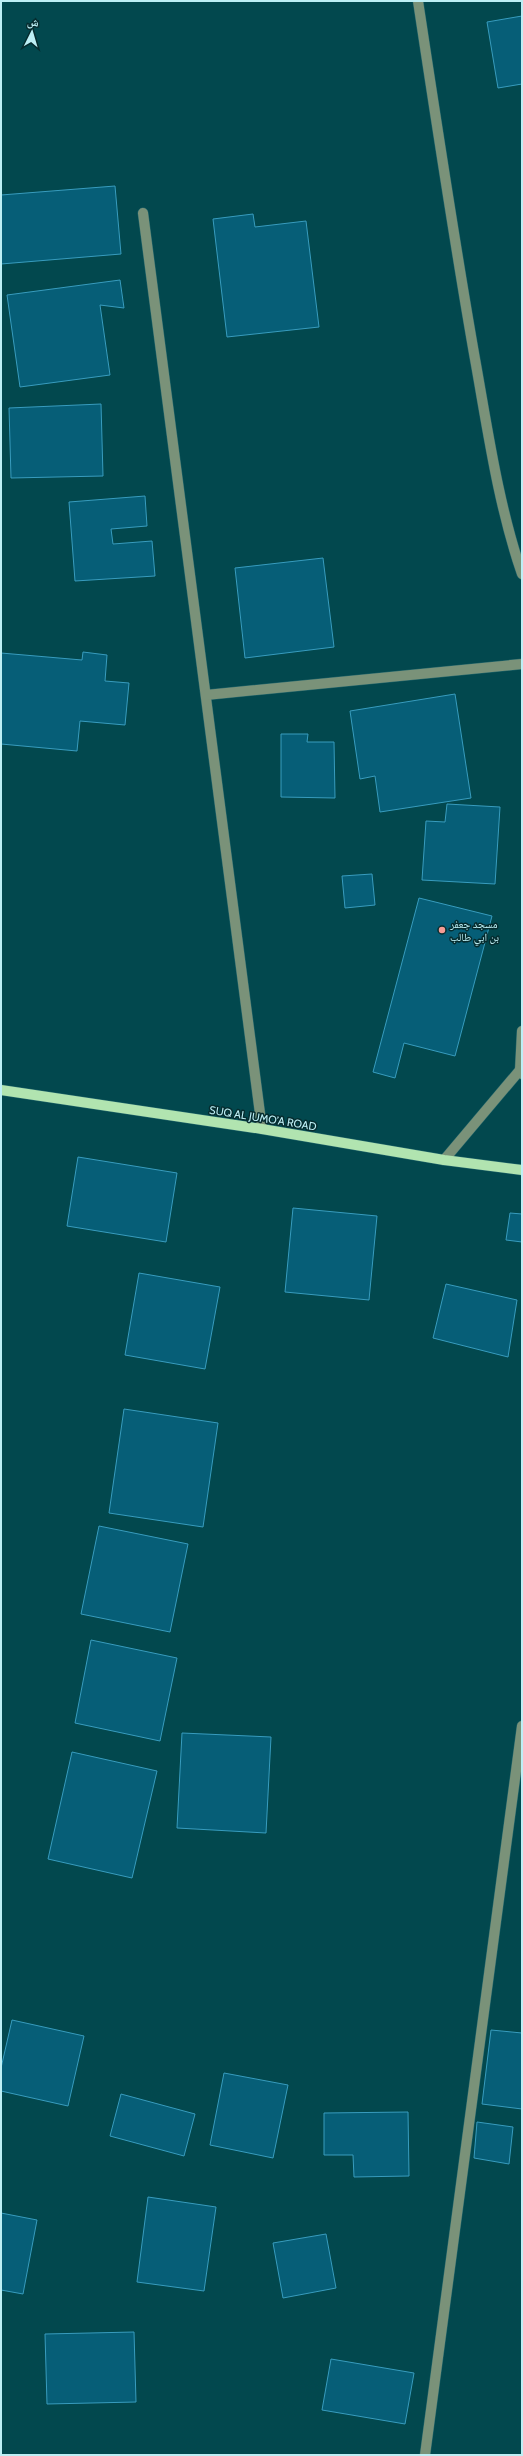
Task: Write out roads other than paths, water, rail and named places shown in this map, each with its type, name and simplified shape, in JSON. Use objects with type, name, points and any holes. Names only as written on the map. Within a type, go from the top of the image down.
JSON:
[{"type":"main road","name":"SUQ AL JUMO’A ROAD","points":[[1,1090],[262,1129],[444,1160],[522,1170]]},
{"type":"street","points":[[418,1],[463,292],[493,461],[509,535],[522,574]]},
{"type":"street","points":[[143,213],[206,695],[216,788],[262,1129]]},
{"type":"street","points":[[206,695],[522,664]]},
{"type":"street","points":[[444,1160],[521,1072],[522,1031]]},
{"type":"street","points":[[425,2455],[522,1726]]},
{"type":"place","name":"مسجد جعفر بن ابي طالب","points":[[442,930]]}]
